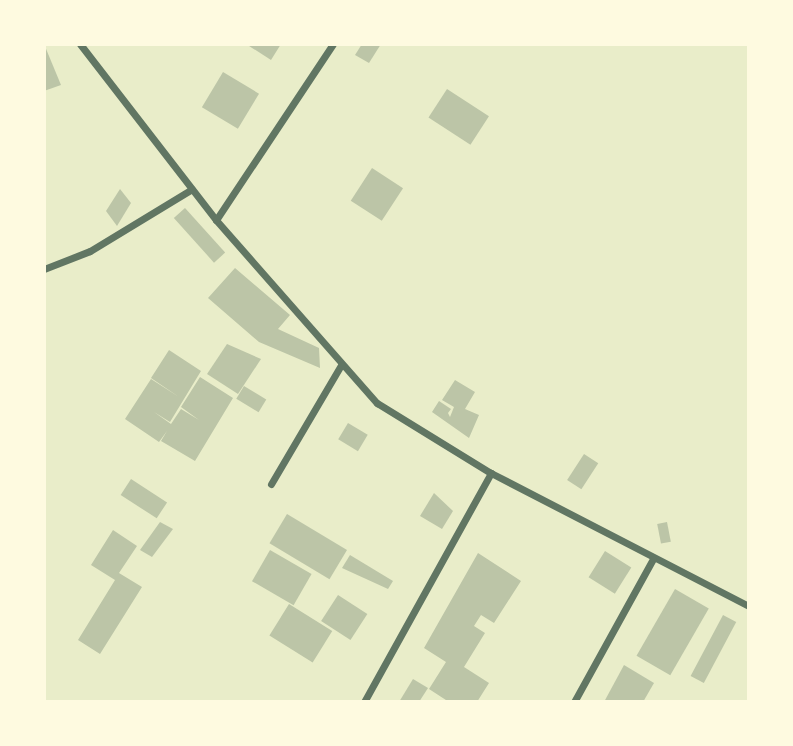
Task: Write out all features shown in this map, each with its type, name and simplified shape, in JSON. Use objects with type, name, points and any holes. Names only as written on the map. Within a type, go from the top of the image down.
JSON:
[{"type":"street","points":[[80,44],[216,219],[341,365],[386,410],[491,473],[653,559],[749,606]]},
{"type":"street","points":[[216,219],[333,44]]},
{"type":"street","points":[[44,269],[90,251],[192,190]]},
{"type":"street","points":[[271,484],[341,365]]},
{"type":"street","points":[[364,702],[491,473]]},
{"type":"street","points":[[573,702],[653,559]]},
{"type":"building","points":[[44,44],[61,85],[44,91]]},
{"type":"building","points":[[246,44],[281,44],[271,60]]},
{"type":"building","points":[[362,44],[381,44],[369,63],[355,55]]},
{"type":"building","points":[[223,72],[259,94],[238,129],[202,107]]},
{"type":"building","points":[[447,89],[489,116],[470,145],[428,118]]},
{"type":"building","points":[[372,168],[403,188],[382,221],[351,201]]},
{"type":"building","points":[[120,189],[131,203],[117,226],[106,211]]},
{"type":"building","points":[[185,208],[225,253],[214,263],[174,218]]},
{"type":"building","points":[[235,268],[290,315],[278,329],[319,348],[320,368],[259,342],[208,298]]},
{"type":"building","points":[[227,344],[261,359],[238,394],[207,374]]},
{"type":"building","points":[[169,350],[201,371],[170,422],[154,412],[171,424],[181,409],[199,420],[181,407],[200,377],[233,398],[195,461],[161,441],[167,431],[159,442],[125,419],[151,379],[179,397],[151,378]]},
{"type":"building","points":[[455,380],[475,392],[465,409],[479,415],[469,438],[432,412],[439,401],[451,409],[448,413],[450,417],[454,407],[442,400]]},
{"type":"building","points":[[244,386],[266,399],[259,412],[236,399]]},
{"type":"building","points":[[348,423],[368,435],[358,451],[338,439]]},
{"type":"building","points":[[584,454],[598,463],[581,489],[567,480]]},
{"type":"building","points":[[131,479],[167,502],[157,518],[121,495]]},
{"type":"building","points":[[434,493],[453,511],[442,529],[420,516]]},
{"type":"building","points":[[287,514],[347,550],[329,579],[269,543]]},
{"type":"building","points":[[160,522],[173,529],[152,557],[140,550]]},
{"type":"building","points":[[667,522],[671,542],[661,544],[657,524]]},
{"type":"building","points":[[113,530],[137,546],[119,573],[142,587],[100,654],[78,640],[115,580],[91,565]]},
{"type":"building","points":[[270,550],[312,574],[294,605],[252,581]]},
{"type":"building","points":[[605,551],[631,567],[615,594],[589,577]]},
{"type":"building","points":[[478,553],[521,581],[494,623],[481,615],[474,626],[485,633],[464,667],[489,683],[477,702],[449,702],[429,689],[446,662],[424,648]]},
{"type":"building","points":[[350,555],[393,581],[388,589],[342,568]]},
{"type":"building","points":[[675,589],[709,608],[670,675],[636,656]]},
{"type":"building","points":[[338,595],[367,614],[350,640],[321,621]]},
{"type":"building","points":[[289,604],[332,631],[313,662],[269,635]]},
{"type":"building","points":[[723,615],[736,622],[704,683],[691,676]]},
{"type":"building","points":[[624,665],[654,683],[643,702],[604,702]]},
{"type":"building","points":[[413,679],[428,688],[419,702],[399,702]]}]
